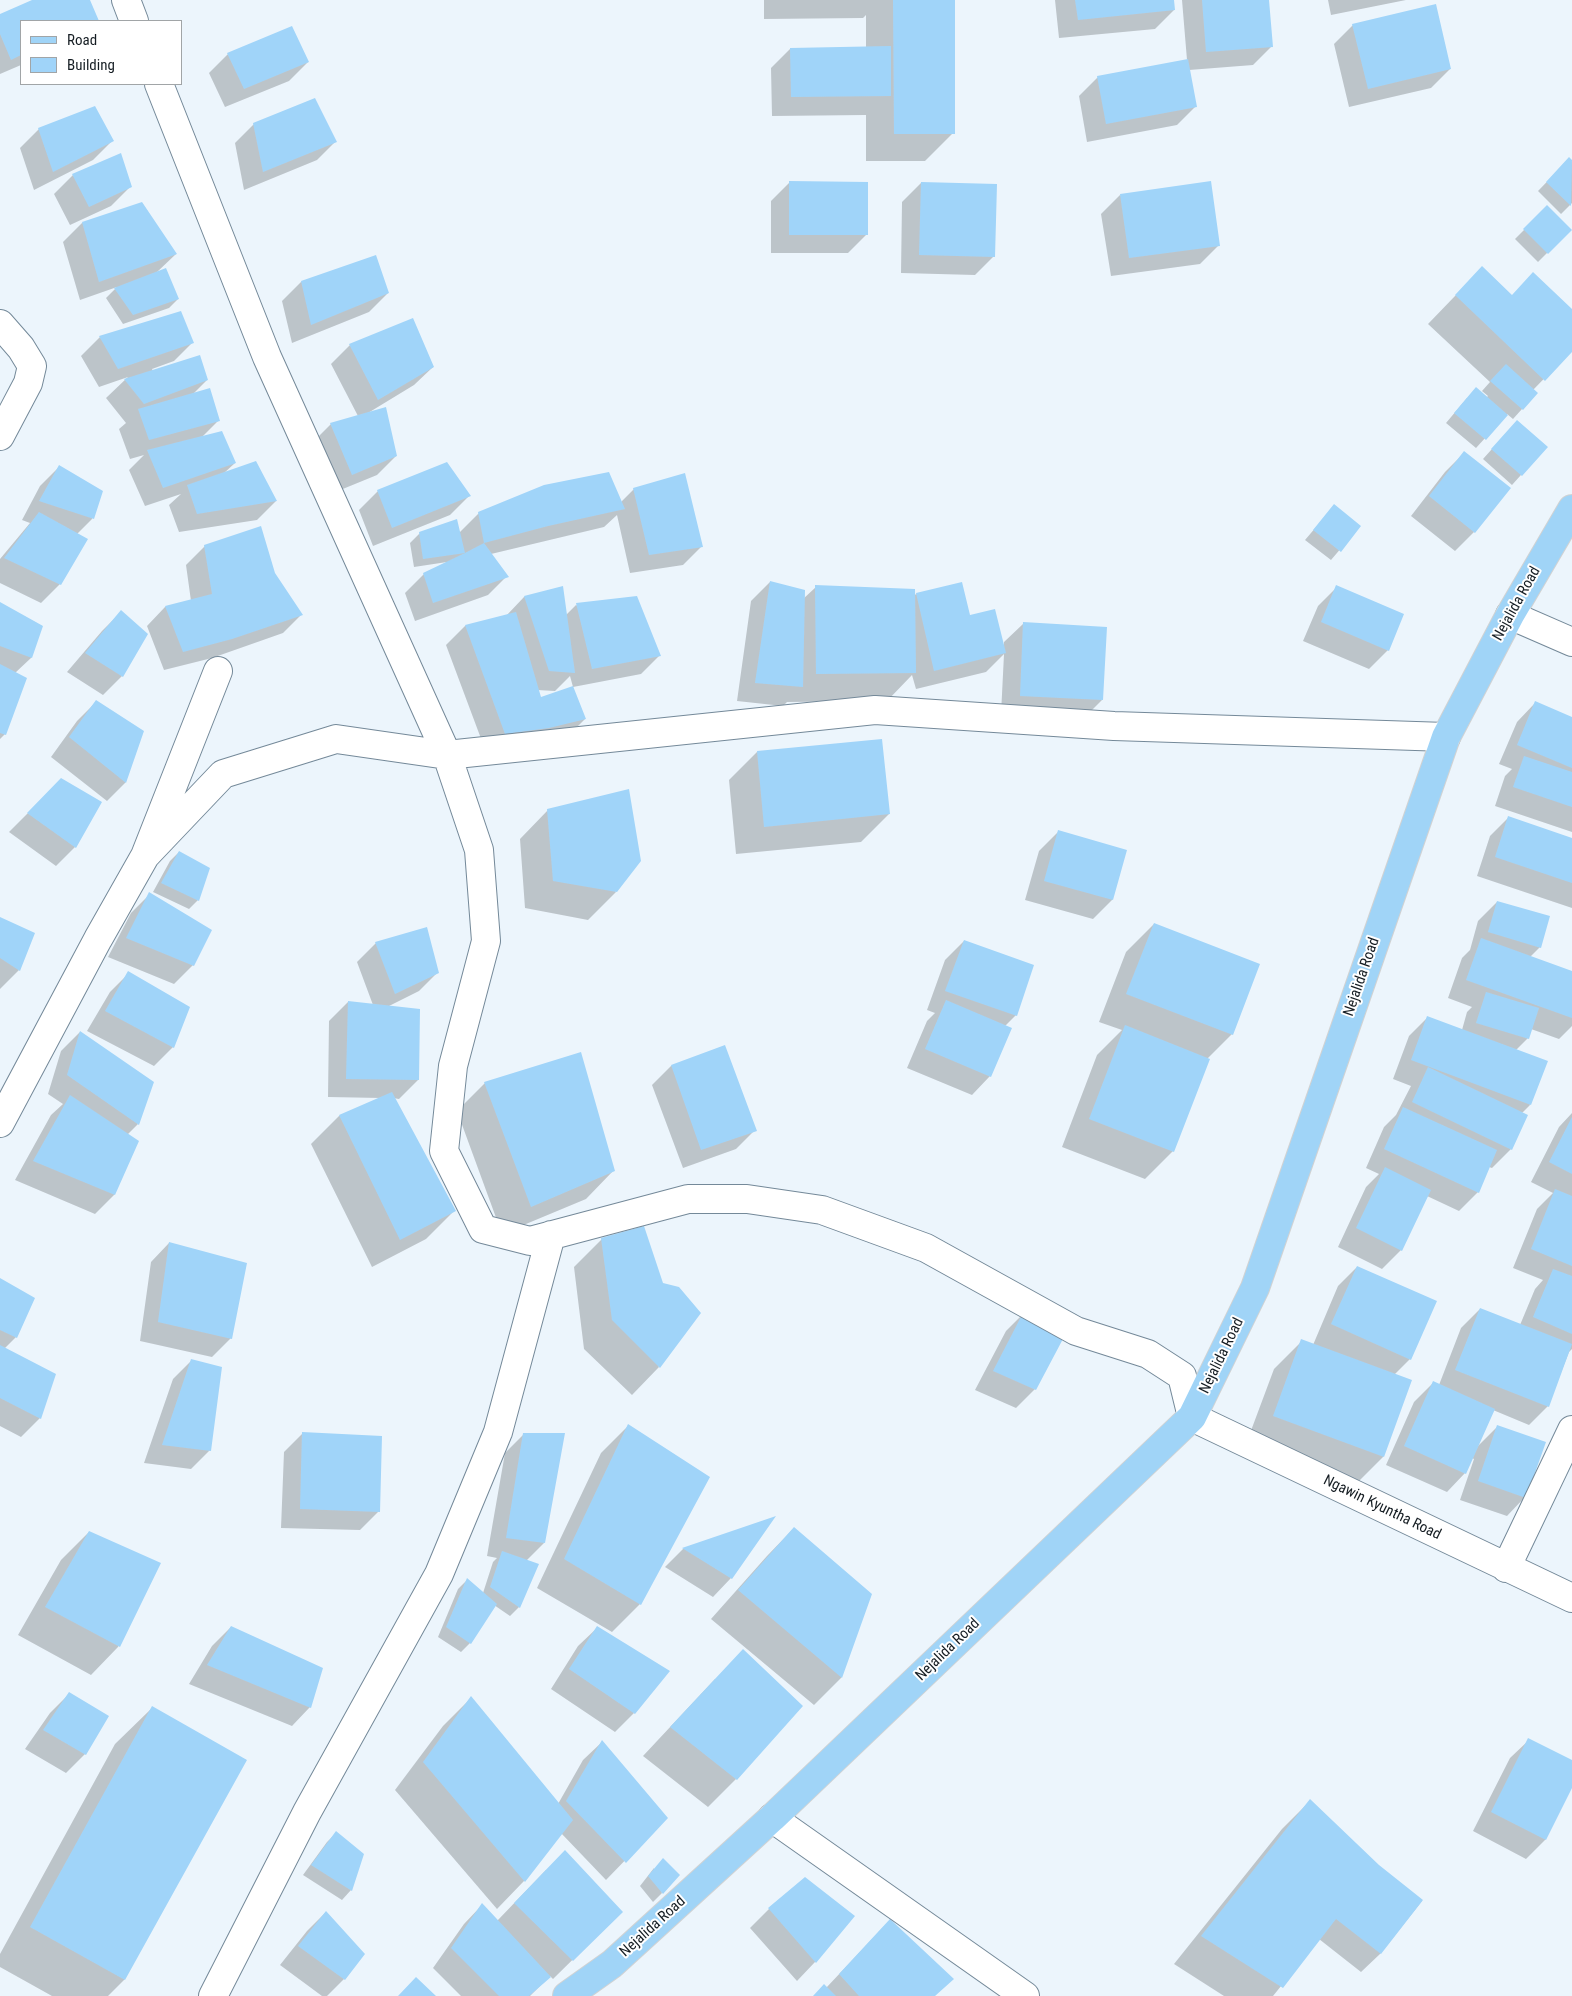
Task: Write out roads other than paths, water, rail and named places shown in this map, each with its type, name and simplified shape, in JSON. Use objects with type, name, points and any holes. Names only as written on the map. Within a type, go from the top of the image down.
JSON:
[{"type":"main road","name":"Nejalida Road","points":[[567,1996],[612,1964],[772,1818],[1192,1417],[1255,1288],[1446,737],[1510,615],[1572,509]]},
{"type":"street","points":[[126,0],[134,20]]},
{"type":"street","points":[[159,85],[267,357],[447,756],[479,850],[486,941],[454,1066],[444,1152],[483,1229],[530,1242],[688,1199],[747,1199],[822,1210],[926,1248],[1076,1331],[1148,1354],[1182,1376],[1192,1417]]},
{"type":"street","points":[[0,324],[21,348],[32,366],[28,383],[0,436]]},
{"type":"street","points":[[1510,615],[1572,642]]},
{"type":"street","points":[[0,1123],[98,939],[145,856],[218,671]]},
{"type":"street","points":[[145,856],[223,774],[336,739],[447,756],[875,710],[1114,726],[1446,737]]},
{"type":"street","points":[[213,1996],[307,1812],[350,1738],[439,1574],[498,1432],[551,1235]]},
{"type":"street","name":"Ngawin Kyuntha Road","points":[[1192,1417],[1572,1598]]},
{"type":"street","points":[[1506,1568],[1572,1430]]},
{"type":"street","points":[[772,1818],[1025,1996]]}]
